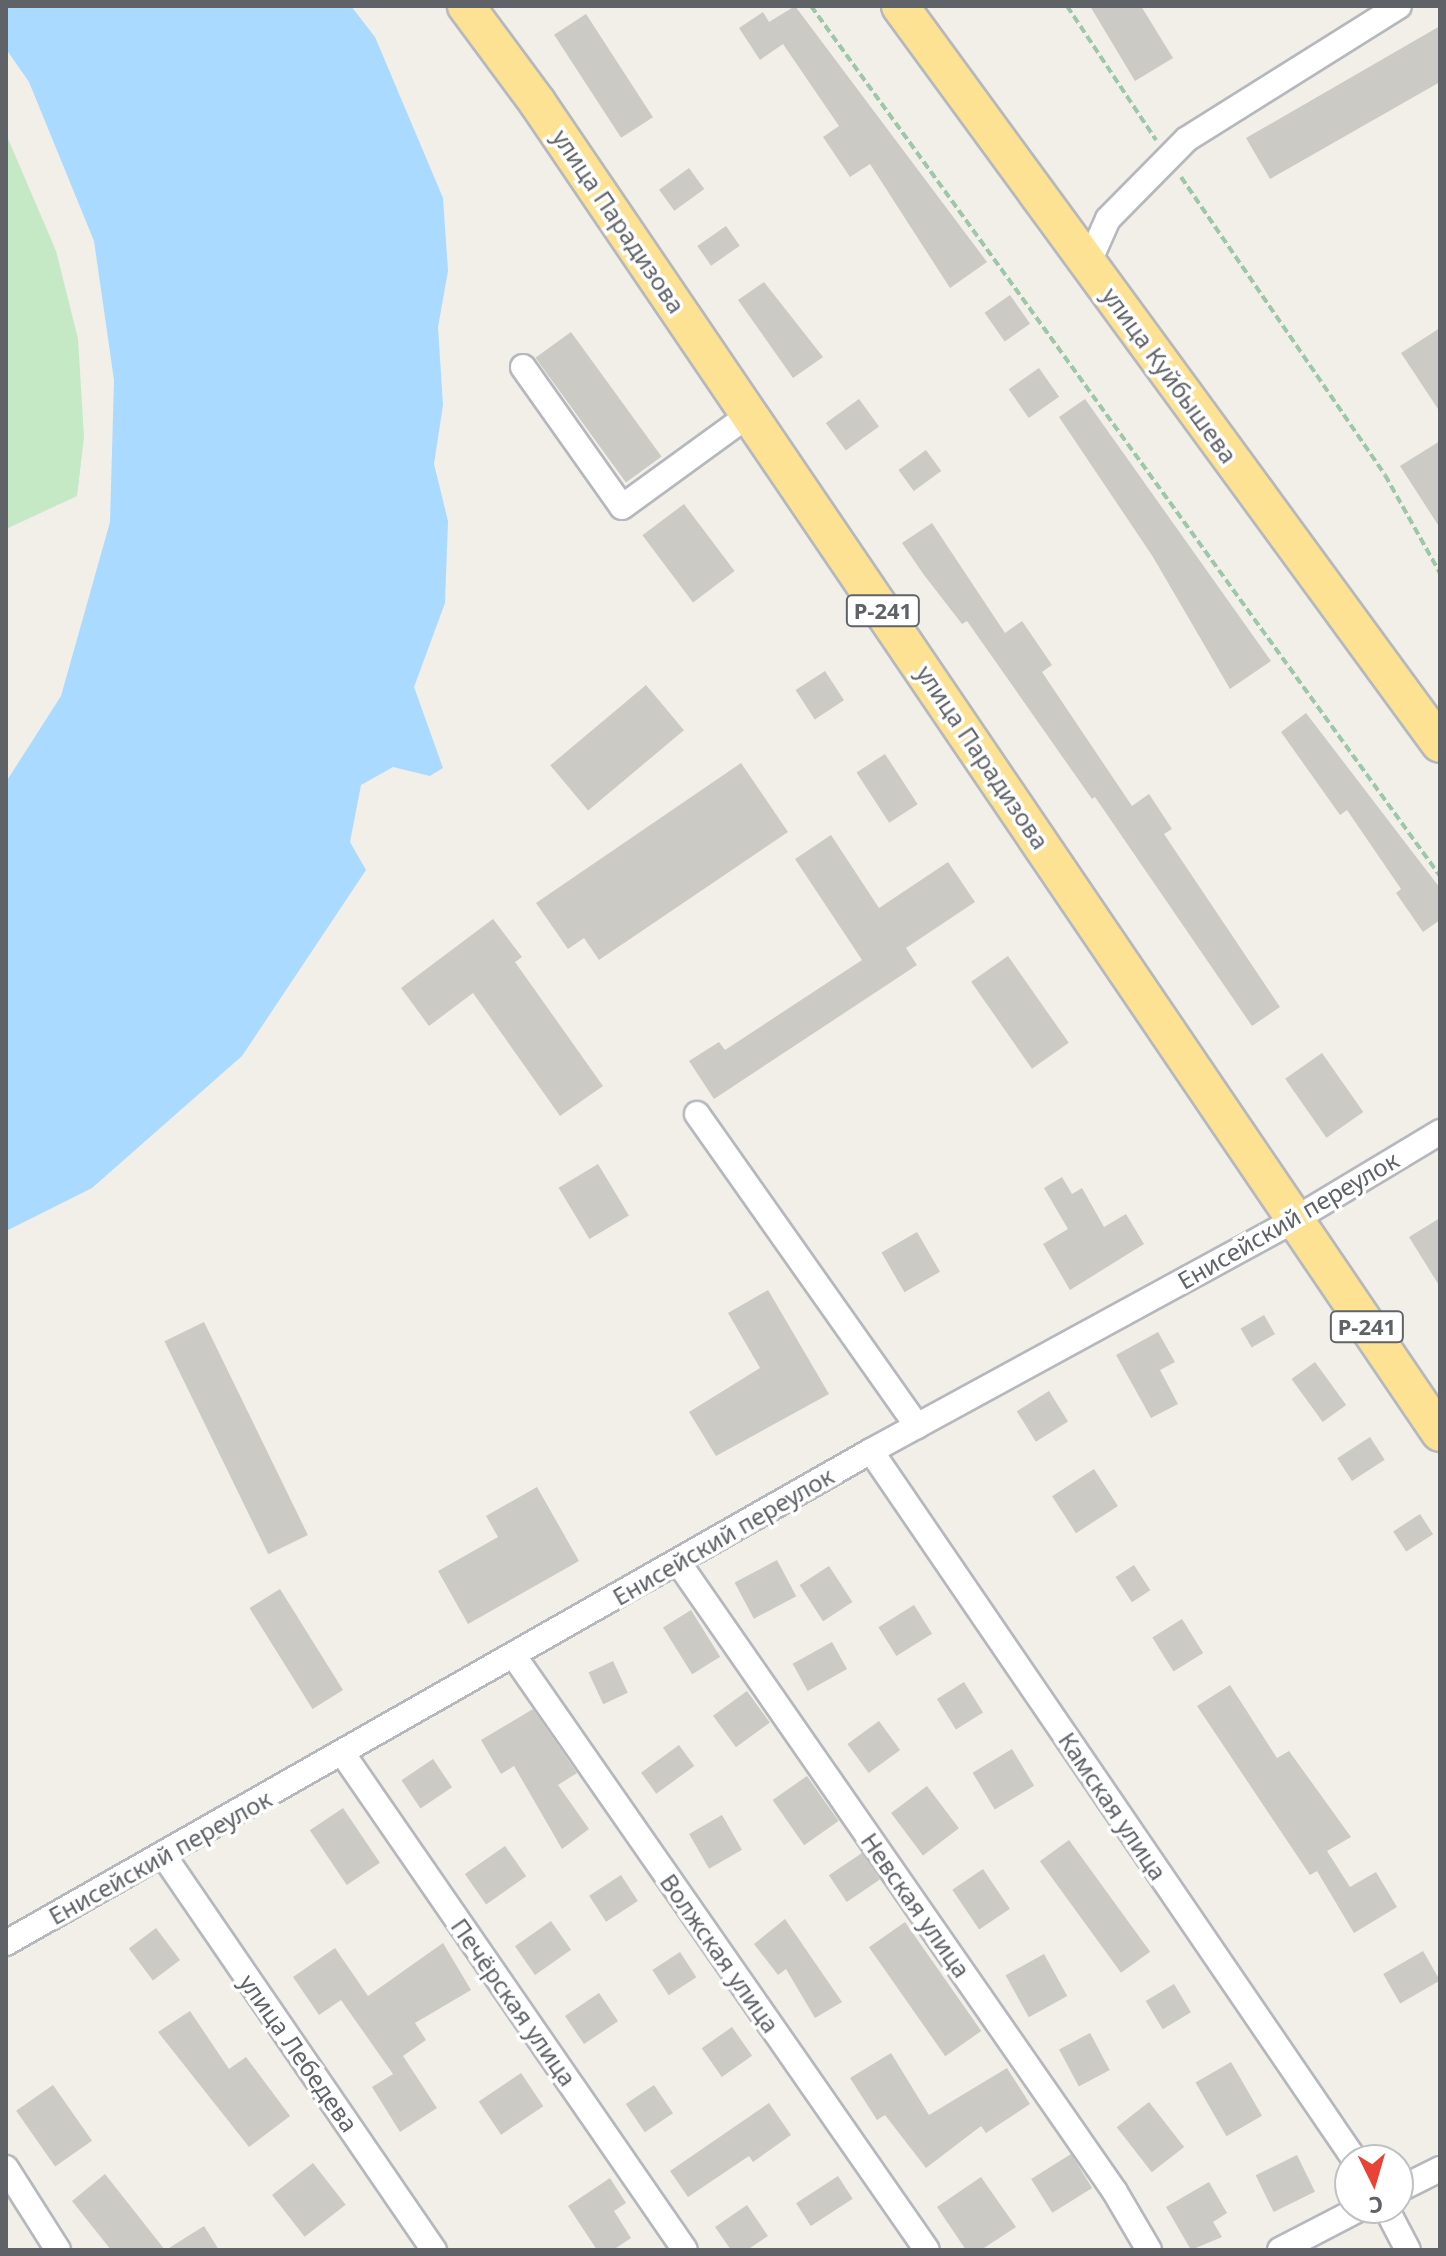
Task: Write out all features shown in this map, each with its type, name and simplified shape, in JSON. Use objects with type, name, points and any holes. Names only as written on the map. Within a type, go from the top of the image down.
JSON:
[{"type":"highway","name":"улица Парадизова","points":[[466,6],[750,414],[1249,1148],[1292,1221],[1440,1433]]},
{"type":"highway","name":"улица Куйбышева","points":[[900,6],[1440,744]]},
{"type":"street","points":[[1088,264],[1108,219],[1187,139],[1399,6]]},
{"type":"street","points":[[523,367],[622,507],[750,414]]},
{"type":"street","points":[[697,1114],[917,1426]]},
{"type":"street","name":"Енисейский переулок","points":[[6,1943],[164,1856],[871,1451],[1292,1221],[1440,1132]]},
{"type":"street","name":"Камская улица","points":[[871,1451],[1344,2144]]},
{"type":"street","name":"Невская улица","points":[[678,1562],[1115,2192],[1149,2250]]},
{"type":"street","name":"Волжская улица","points":[[514,1656],[927,2250]]},
{"type":"street","name":"Печёрская улица","points":[[343,1754],[685,2250]]},
{"type":"street","name":"улица Лебедева","points":[[164,1856],[434,2250]]},
{"type":"street","points":[[6,2168],[58,2250]]},
{"type":"street","points":[[1414,2182],[1440,2169]]},
{"type":"street","points":[[1280,2250],[1334,2222]]},
{"type":"street","points":[[1394,2224],[1408,2250]]},
{"type":"path","points":[[811,6],[1440,876]]},
{"type":"path","points":[[1067,6],[1385,475],[1440,573]]},
{"type":"green space","points":[[6,134],[56,251],[78,339],[84,437],[77,496],[6,529]]},
{"type":"water","points":[[6,6],[351,6],[375,37],[443,198],[448,271],[438,327],[443,405],[434,464],[448,521],[445,603],[414,687],[443,768],[430,776],[393,767],[361,785],[350,842],[366,870],[242,1056],[92,1188],[6,1231],[6,782],[61,696],[110,522],[114,380],[94,241],[29,82],[6,49]]},
{"type":"building","points":[[795,6],[987,262],[950,288],[870,164],[850,177],[823,137],[839,126],[783,44],[760,60],[739,28],[763,12],[769,22]]},
{"type":"building","points":[[1090,6],[1141,6],[1173,58],[1135,81]]},
{"type":"building","points":[[586,14],[653,117],[621,138],[554,35]]},
{"type":"building","points":[[1440,26],[1440,82],[1270,179],[1246,138]]},
{"type":"building","points":[[689,168],[704,189],[674,211],[659,190]]},
{"type":"building","points":[[726,226],[740,246],[711,266],[697,246]]},
{"type":"building","points":[[764,282],[823,357],[793,378],[738,300]]},
{"type":"building","points":[[1010,295],[1030,324],[1005,341],[985,313]]},
{"type":"building","points":[[1440,328],[1440,412],[1401,353]]},
{"type":"building","points":[[571,332],[662,457],[626,482],[535,358]]},
{"type":"building","points":[[1039,368],[1059,397],[1029,418],[1009,389]]},
{"type":"building","points":[[859,399],[879,427],[846,451],[826,423]]},
{"type":"building","points":[[1085,399],[1271,661],[1230,689],[1153,557],[1059,417]]},
{"type":"building","points":[[1440,441],[1440,528],[1400,466]]},
{"type":"building","points":[[926,450],[941,471],[914,491],[898,470]]},
{"type":"building","points":[[684,504],[735,571],[693,602],[642,535]]},
{"type":"building","points":[[932,523],[1005,633],[1022,621],[1052,665],[1042,672],[1132,806],[1149,794],[1172,829],[1164,834],[1280,1007],[1252,1026],[1095,797],[1092,799],[967,621],[962,624],[902,543]]},
{"type":"building","points":[[825,671],[844,700],[815,719],[796,690]]},
{"type":"building","points":[[646,685],[684,730],[588,811],[550,765]]},
{"type":"building","points":[[1306,713],[1440,888],[1440,920],[1423,932],[1396,893],[1401,889],[1347,810],[1340,815],[1281,732]]},
{"type":"building","points":[[885,754],[918,804],[889,823],[856,773]]},
{"type":"building","points":[[741,763],[788,832],[599,960],[584,938],[568,949],[536,903]]},
{"type":"building","points":[[831,835],[879,908],[948,862],[975,902],[906,948],[917,965],[714,1099],[689,1061],[719,1042],[725,1050],[862,960],[795,859]]},
{"type":"building","points":[[493,919],[522,957],[515,962],[603,1086],[560,1116],[473,993],[429,1026],[401,988]]},
{"type":"building","points":[[1008,956],[1069,1043],[1032,1069],[971,982]]},
{"type":"building","points":[[1322,1053],[1363,1112],[1326,1138],[1285,1079]]},
{"type":"building","points":[[598,1164],[629,1215],[589,1239],[559,1188]]},
{"type":"building","points":[[1062,1177],[1072,1194],[1082,1188],[1104,1227],[1126,1214],[1144,1244],[1070,1290],[1043,1244],[1068,1229],[1044,1188]]},
{"type":"building","points":[[1440,1218],[1440,1287],[1409,1237]]},
{"type":"building","points":[[917,1232],[940,1272],[904,1292],[881,1252]]},
{"type":"building","points":[[768,1290],[829,1394],[716,1456],[689,1412],[760,1368],[728,1313]]},
{"type":"building","points":[[1264,1315],[1275,1334],[1252,1348],[1241,1328]]},
{"type":"building","points":[[204,1322],[308,1535],[268,1554],[164,1341]]},
{"type":"building","points":[[1158,1332],[1175,1362],[1160,1370],[1178,1404],[1151,1418],[1116,1355]]},
{"type":"building","points":[[1315,1362],[1346,1405],[1323,1422],[1292,1379]]},
{"type":"building","points":[[1049,1391],[1068,1422],[1036,1442],[1017,1411]]},
{"type":"building","points":[[1370,1437],[1385,1460],[1352,1481],[1337,1458]]},
{"type":"building","points":[[1094,1469],[1118,1506],[1076,1533],[1052,1496]]},
{"type":"building","points":[[537,1487],[579,1561],[468,1624],[438,1571],[498,1537],[486,1516]]},
{"type":"building","points":[[1420,1514],[1433,1534],[1406,1552],[1393,1531]]},
{"type":"building","points":[[777,1560],[796,1596],[754,1619],[735,1583]]},
{"type":"building","points":[[1134,1565],[1150,1590],[1132,1602],[1116,1577]]},
{"type":"building","points":[[829,1566],[852,1602],[823,1621],[800,1585]]},
{"type":"building","points":[[280,1589],[343,1690],[313,1709],[249,1608]]},
{"type":"building","points":[[914,1605],[932,1634],[896,1656],[878,1627]]},
{"type":"building","points":[[691,1610],[720,1657],[692,1674],[663,1627]]},
{"type":"building","points":[[1182,1619],[1203,1653],[1174,1671],[1152,1638]]},
{"type":"building","points":[[832,1642],[847,1669],[808,1691],[793,1664]]},
{"type":"building","points":[[613,1661],[628,1693],[603,1704],[589,1672]]},
{"type":"building","points":[[964,1682],[983,1713],[956,1729],[937,1699]]},
{"type":"building","points":[[1230,1685],[1277,1758],[1289,1751],[1351,1837],[1327,1851],[1350,1887],[1376,1872],[1397,1907],[1354,1933],[1317,1871],[1310,1875],[1197,1706]]},
{"type":"building","points":[[747,1691],[770,1723],[736,1747],[713,1716]]},
{"type":"building","points":[[533,1709],[577,1773],[558,1785],[589,1829],[562,1849],[514,1766],[501,1774],[481,1740]]},
{"type":"building","points":[[879,1721],[900,1750],[869,1773],[847,1744]]},
{"type":"building","points":[[679,1745],[694,1766],[656,1794],[641,1773]]},
{"type":"building","points":[[1012,1749],[1034,1786],[995,1810],[973,1773]]},
{"type":"building","points":[[433,1759],[452,1787],[421,1808],[401,1780]]},
{"type":"building","points":[[807,1776],[839,1821],[804,1845],[773,1800]]},
{"type":"building","points":[[927,1786],[959,1828],[923,1855],[891,1813]]},
{"type":"building","points":[[343,1808],[380,1863],[347,1885],[310,1830]]},
{"type":"building","points":[[722,1815],[742,1850],[709,1869],[689,1834]]},
{"type":"building","points":[[1069,1840],[1150,1952],[1121,1973],[1040,1861]]},
{"type":"building","points":[[505,1846],[526,1876],[486,1904],[465,1874]]},
{"type":"building","points":[[862,1853],[880,1880],[847,1902],[829,1875]]},
{"type":"building","points":[[983,1869],[1010,1909],[979,1929],[952,1890]]},
{"type":"building","points":[[621,1875],[638,1901],[606,1922],[589,1896]]},
{"type":"building","points":[[785,1919],[842,2002],[815,2018],[786,1969],[778,1975],[754,1944]]},
{"type":"building","points":[[551,1921],[571,1950],[535,1975],[515,1946]]},
{"type":"building","points":[[905,1922],[981,2031],[945,2056],[869,1947]]},
{"type":"building","points":[[156,1928],[180,1960],[153,1980],[129,1948]]},
{"type":"building","points":[[443,1943],[471,1990],[415,2023],[426,2040],[403,2056],[437,2108],[400,2132],[372,2087],[393,2074],[341,2000],[319,2015],[293,1977],[335,1948],[368,1996]]},
{"type":"building","points":[[1423,1951],[1440,1980],[1400,2003],[1383,1974]]},
{"type":"building","points":[[680,1952],[696,1977],[669,1995],[652,1970]]},
{"type":"building","points":[[1044,1954],[1067,1996],[1029,2017],[1006,1975]]},
{"type":"building","points":[[1174,1984],[1191,2012],[1163,2029],[1146,2001]]},
{"type":"building","points":[[599,1993],[618,2021],[584,2044],[565,2016]]},
{"type":"building","points":[[190,2011],[229,2069],[246,2057],[290,2116],[249,2147],[158,2032]]},
{"type":"building","points":[[732,2027],[752,2056],[722,2077],[702,2048]]},
{"type":"building","points":[[1090,2033],[1110,2070],[1079,2087],[1059,2049]]},
{"type":"building","points":[[891,2053],[929,2115],[1007,2068],[1030,2104],[986,2133],[981,2126],[926,2168],[885,2115],[877,2120],[850,2078]]},
{"type":"building","points":[[1231,2062],[1262,2116],[1226,2136],[1195,2082]]},
{"type":"building","points":[[521,2073],[543,2106],[501,2135],[479,2102]]},
{"type":"building","points":[[53,2085],[92,2141],[55,2167],[16,2111]]},
{"type":"building","points":[[654,2085],[673,2113],[645,2132],[626,2104]]},
{"type":"building","points":[[1149,2102],[1184,2147],[1152,2172],[1117,2127]]},
{"type":"building","points":[[769,2103],[791,2135],[753,2162],[749,2156],[688,2197],[670,2171]]},
{"type":"building","points":[[1071,2154],[1092,2188],[1052,2213],[1031,2179]]},
{"type":"building","points":[[1297,2155],[1315,2192],[1274,2212],[1256,2175]]},
{"type":"building","points":[[313,2163],[346,2205],[305,2237],[272,2195]]},
{"type":"building","points":[[105,2174],[165,2250],[111,2250],[72,2201]]},
{"type":"building","points":[[838,2176],[853,2199],[811,2226],[796,2203]]},
{"type":"building","points":[[981,2177],[1016,2227],[981,2250],[966,2250],[937,2207]]},
{"type":"building","points":[[610,2178],[626,2203],[614,2211],[631,2238],[613,2250],[597,2250],[568,2206]]},
{"type":"building","points":[[1209,2182],[1227,2213],[1213,2222],[1222,2237],[1191,2250],[1166,2207]]},
{"type":"building","points":[[747,2205],[768,2236],[747,2250],[731,2250],[715,2227]]},
{"type":"building","points":[[204,2226],[219,2250],[166,2250]]}]
